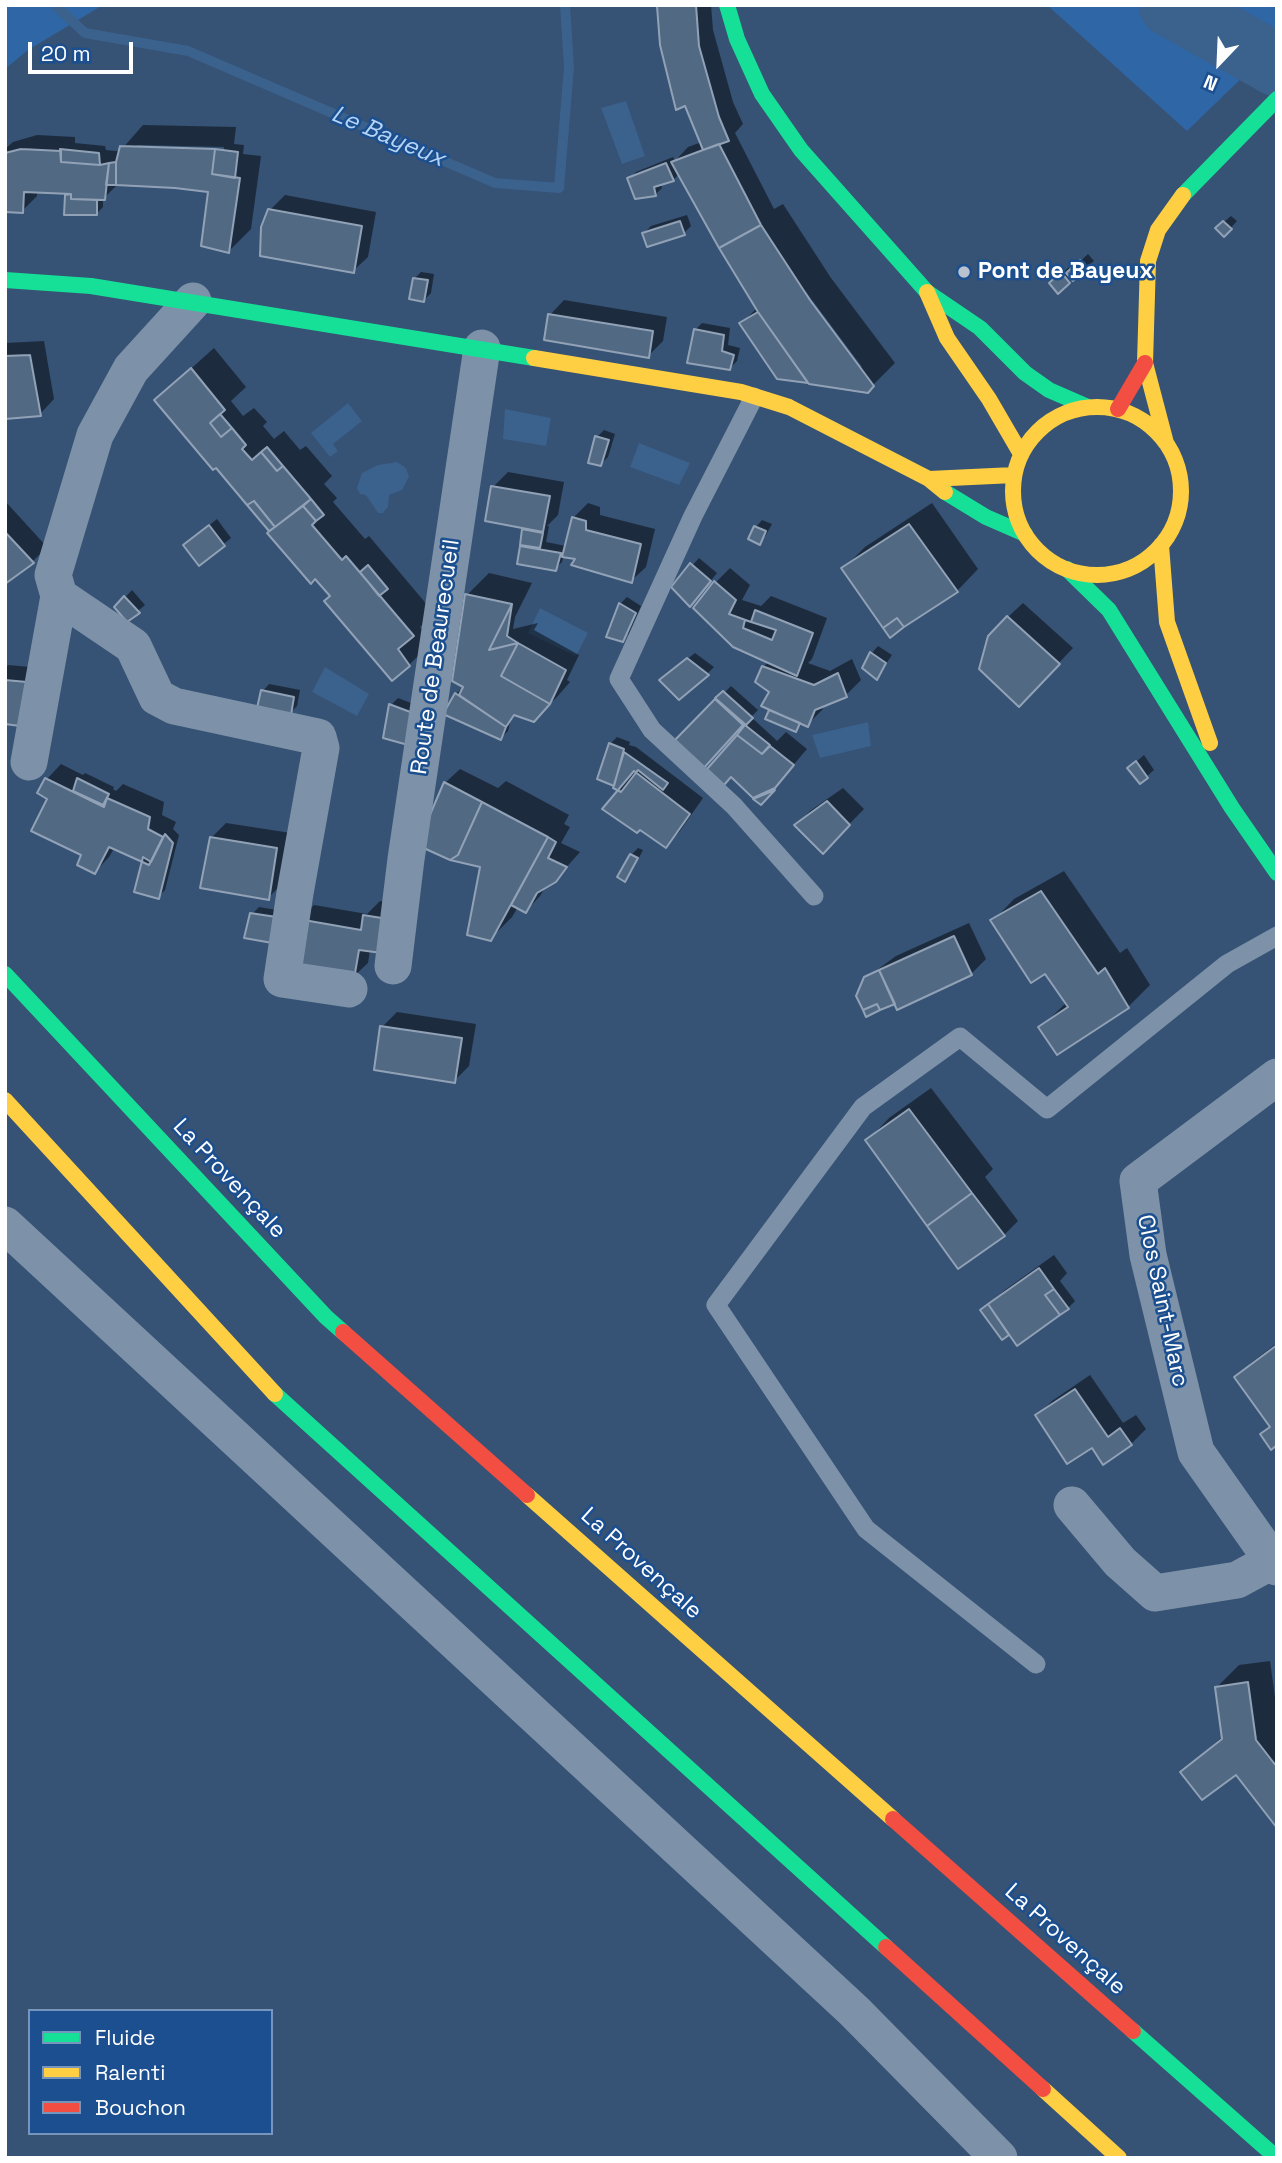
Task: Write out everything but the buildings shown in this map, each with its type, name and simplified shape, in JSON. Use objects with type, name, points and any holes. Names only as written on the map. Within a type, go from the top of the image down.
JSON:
[{"type":"main road","points":[[727,5],[737,39],[762,94],[801,150],[927,292],[980,328],[1025,373],[1049,390],[1088,407],[1118,410],[1139,418],[1154,429],[1166,443],[1176,461],[1180,476],[1180,502],[1174,524],[1161,545],[1150,556],[1119,572],[1098,574],[1067,569]]},
{"type":"main road","points":[[1166,443],[1145,363],[1148,261],[1158,230],[1180,198],[1277,99]]},
{"type":"main road","points":[[5,280],[91,286],[193,301],[741,392],[789,407],[929,479],[967,507],[1025,534]]},
{"type":"main road","points":[[927,292],[947,338],[989,399],[1021,454]]},
{"type":"main road","points":[[1118,410],[1145,363]]},
{"type":"main road","points":[[1088,407],[1060,415],[1043,426],[1021,454],[1014,475],[1014,507],[1025,534],[1036,548],[1067,569],[1109,610],[1232,808],[1277,873]]},
{"type":"main road","points":[[929,479],[1014,475]]},
{"type":"main road","points":[[1161,545],[1167,622],[1232,808]]},
{"type":"main road","name":"La Provençale","points":[[5,974],[326,1317],[1277,2158]]},
{"type":"main road","points":[[5,1100],[279,1399],[1119,2158]]},
{"type":"street","points":[[29,762],[59,596],[53,575],[94,435],[131,369],[193,301]]},
{"type":"street","name":"Route de Beaurecueil","points":[[393,966],[408,846],[482,348]]},
{"type":"street","points":[[59,596],[133,646],[157,697],[174,706],[318,737],[321,748],[282,979],[349,989]]},
{"type":"street","name":"Clos Saint-Marc","points":[[1275,1564],[1196,1452],[1149,1255],[1138,1181],[1277,1077]]},
{"type":"street","points":[[5,1225],[854,2011],[999,2158]]},
{"type":"street","points":[[1072,1505],[1120,1562],[1155,1593],[1237,1580],[1275,1564]]},
{"type":"lane","points":[[754,397],[693,516],[619,679],[652,730],[734,806],[814,897]]},
{"type":"lane","points":[[1036,1664],[866,1529],[716,1306],[863,1107],[960,1038],[1047,1109],[1227,964],[1277,936]]},
{"type":"shaded area","points":[[5,5],[103,5],[28,50],[5,69]]},
{"type":"shaded area","points":[[1047,5],[1277,5],[1277,44],[1187,131]]},
{"type":"shaded area","points":[[626,101],[645,156],[622,164],[601,108]]},
{"type":"shaded area","points":[[348,403],[362,421],[333,444],[338,451],[330,457],[311,433]]},
{"type":"shaded area","points":[[505,409],[551,418],[546,446],[503,439]]},
{"type":"shaded area","points":[[639,443],[690,463],[679,485],[630,467]]},
{"type":"shaded area","points":[[397,462],[406,468],[409,477],[402,490],[389,495],[388,507],[383,513],[378,513],[366,495],[360,494],[357,488],[362,473],[378,465]]},
{"type":"shaded area","points":[[540,608],[588,633],[576,656],[528,633]]},
{"type":"shaded area","points":[[325,667],[369,694],[357,716],[312,692]]},
{"type":"shaded area","points":[[868,722],[871,746],[820,758],[812,735]]},
{"type":"waterway","name":"Le Bayeux","points":[[55,5],[85,33],[188,51],[495,183],[559,188],[569,67],[565,5]]},
{"type":"waterway","points":[[1170,5],[1277,65]]},
{"type":"traffic: fast","points":[[727,5],[737,39],[762,94],[801,150],[927,292],[980,328],[1025,373],[1049,390],[1088,407]]},
{"type":"traffic: fast","points":[[1183,195],[1277,99]]},
{"type":"traffic: fast","points":[[5,280],[91,286],[534,358]]},
{"type":"traffic: fast","points":[[945,492],[986,517],[1025,534]]},
{"type":"traffic: fast","points":[[1067,569],[1109,610],[1232,808],[1277,873]]},
{"type":"traffic: fast","points":[[5,974],[343,1332]]},
{"type":"traffic: fast","points":[[275,1394],[886,1947]]},
{"type":"traffic: fast","points":[[1133,2031],[1277,2158]]},
{"type":"traffic: slow","points":[[1166,443],[1145,363],[1148,261],[1158,230],[1183,195]]},
{"type":"traffic: slow","points":[[927,292],[947,338],[989,399],[1021,454]]},
{"type":"traffic: slow","points":[[534,358],[741,392],[789,407],[929,479],[945,492]]},
{"type":"traffic: slow","points":[[1097,407],[1129,414],[1156,432],[1174,459],[1181,491],[1174,523],[1156,550],[1129,568],[1097,575],[1065,568],[1038,550],[1020,523],[1013,491],[1020,459],[1038,432],[1065,414],[1097,407]]},
{"type":"traffic: slow","points":[[929,479],[1014,475]]},
{"type":"traffic: slow","points":[[1161,545],[1167,622],[1210,743]]},
{"type":"traffic: slow","points":[[5,1100],[275,1394]]},
{"type":"traffic: slow","points":[[527,1495],[893,1819]]},
{"type":"traffic: slow","points":[[1043,2089],[1119,2158]]},
{"type":"traffic: jam","points":[[1118,409],[1145,363]]},
{"type":"traffic: jam","points":[[343,1332],[527,1495]]},
{"type":"traffic: jam","points":[[893,1819],[1133,2031]]},
{"type":"traffic: jam","points":[[886,1947],[1043,2089]]},
{"type":"place","name":"Pont de Bayeux","points":[[964,272]]}]
